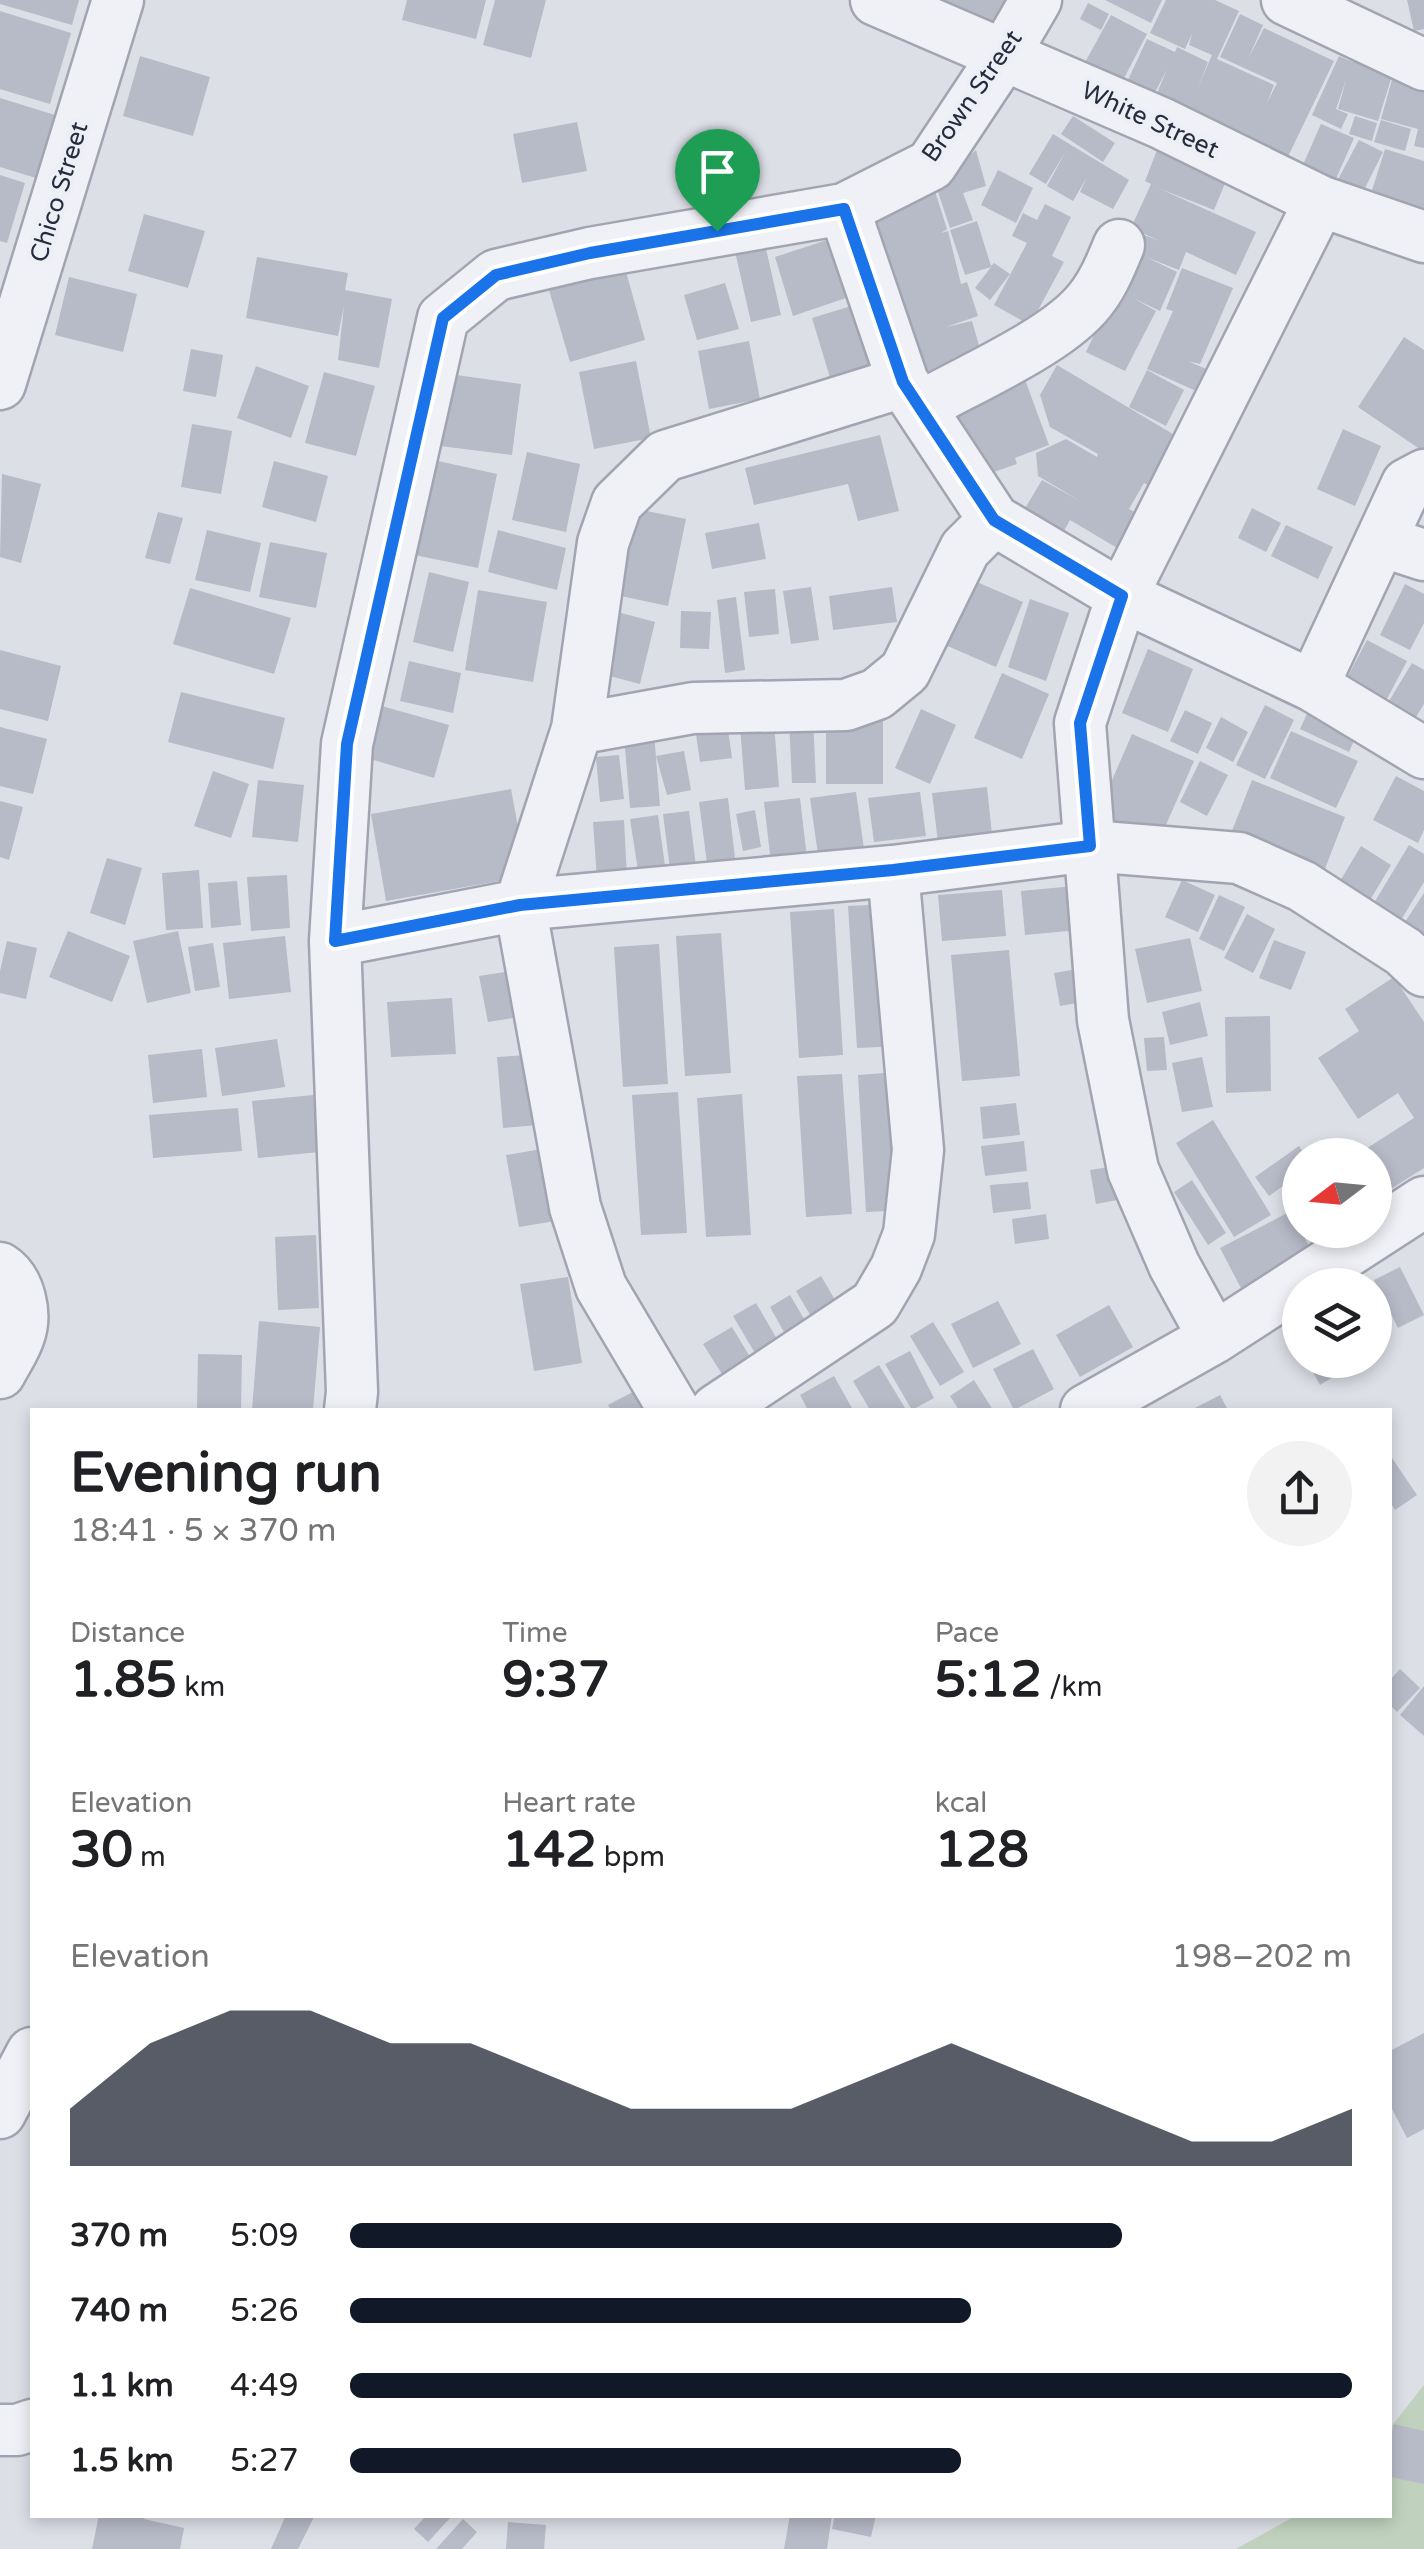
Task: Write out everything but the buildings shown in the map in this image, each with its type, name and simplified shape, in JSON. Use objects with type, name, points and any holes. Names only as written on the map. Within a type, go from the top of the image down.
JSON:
[{"type":"street","name":"Chico Street","points":[[0,384],[118,0]]},
{"type":"street","name":"White Street","points":[[876,0],[1161,123],[1320,201],[1424,237]]},
{"type":"street","name":"Brown Street","points":[[350,1408],[335,941],[347,744],[443,318],[496,275],[590,253],[844,209],[931,165],[1036,0]]},
{"type":"street","points":[[1288,0],[1424,65]]},
{"type":"street","points":[[1214,1338],[1174,1265],[1133,1170],[1103,1020],[1080,723],[1122,596],[1320,201]]},
{"type":"street","points":[[844,209],[911,394],[994,520],[1122,596],[1313,686],[1424,753]]},
{"type":"street","points":[[673,1408],[601,1287],[575,1207],[520,905],[577,729],[602,543],[617,503],[664,456],[911,394],[1061,328],[1086,305],[1105,277],[1119,245]]},
{"type":"street","points":[[1313,686],[1403,548],[1407,484],[1424,475]]},
{"type":"street","points":[[577,729],[692,708],[846,705],[877,694],[904,671],[965,549],[994,520]]},
{"type":"street","points":[[335,941],[520,905],[893,870],[1090,846],[1239,858],[1302,886],[1404,952],[1424,972]]},
{"type":"street","points":[[719,1408],[875,1304],[896,1268],[909,1234],[918,1150],[893,870]]},
{"type":"street","points":[[1090,1408],[1214,1338],[1424,1202]]},
{"type":"street","points":[[0,1268],[7,1272],[18,1291],[22,1310],[20,1334],[0,1373]]},
{"type":"street","points":[[0,2113],[30,2057]]},
{"type":"street","points":[[0,2430],[30,2426]]},
{"type":"green space","points":[[1424,2385],[1424,2549],[1236,2549],[1292,2518],[1392,2518],[1392,2425]]},
{"type":"route","points":[[844,209],[903,382],[994,520],[1122,596],[1080,723],[1090,846],[893,870],[520,905],[335,941],[347,744],[443,318],[496,275],[590,253],[717,231],[844,209]]}]
